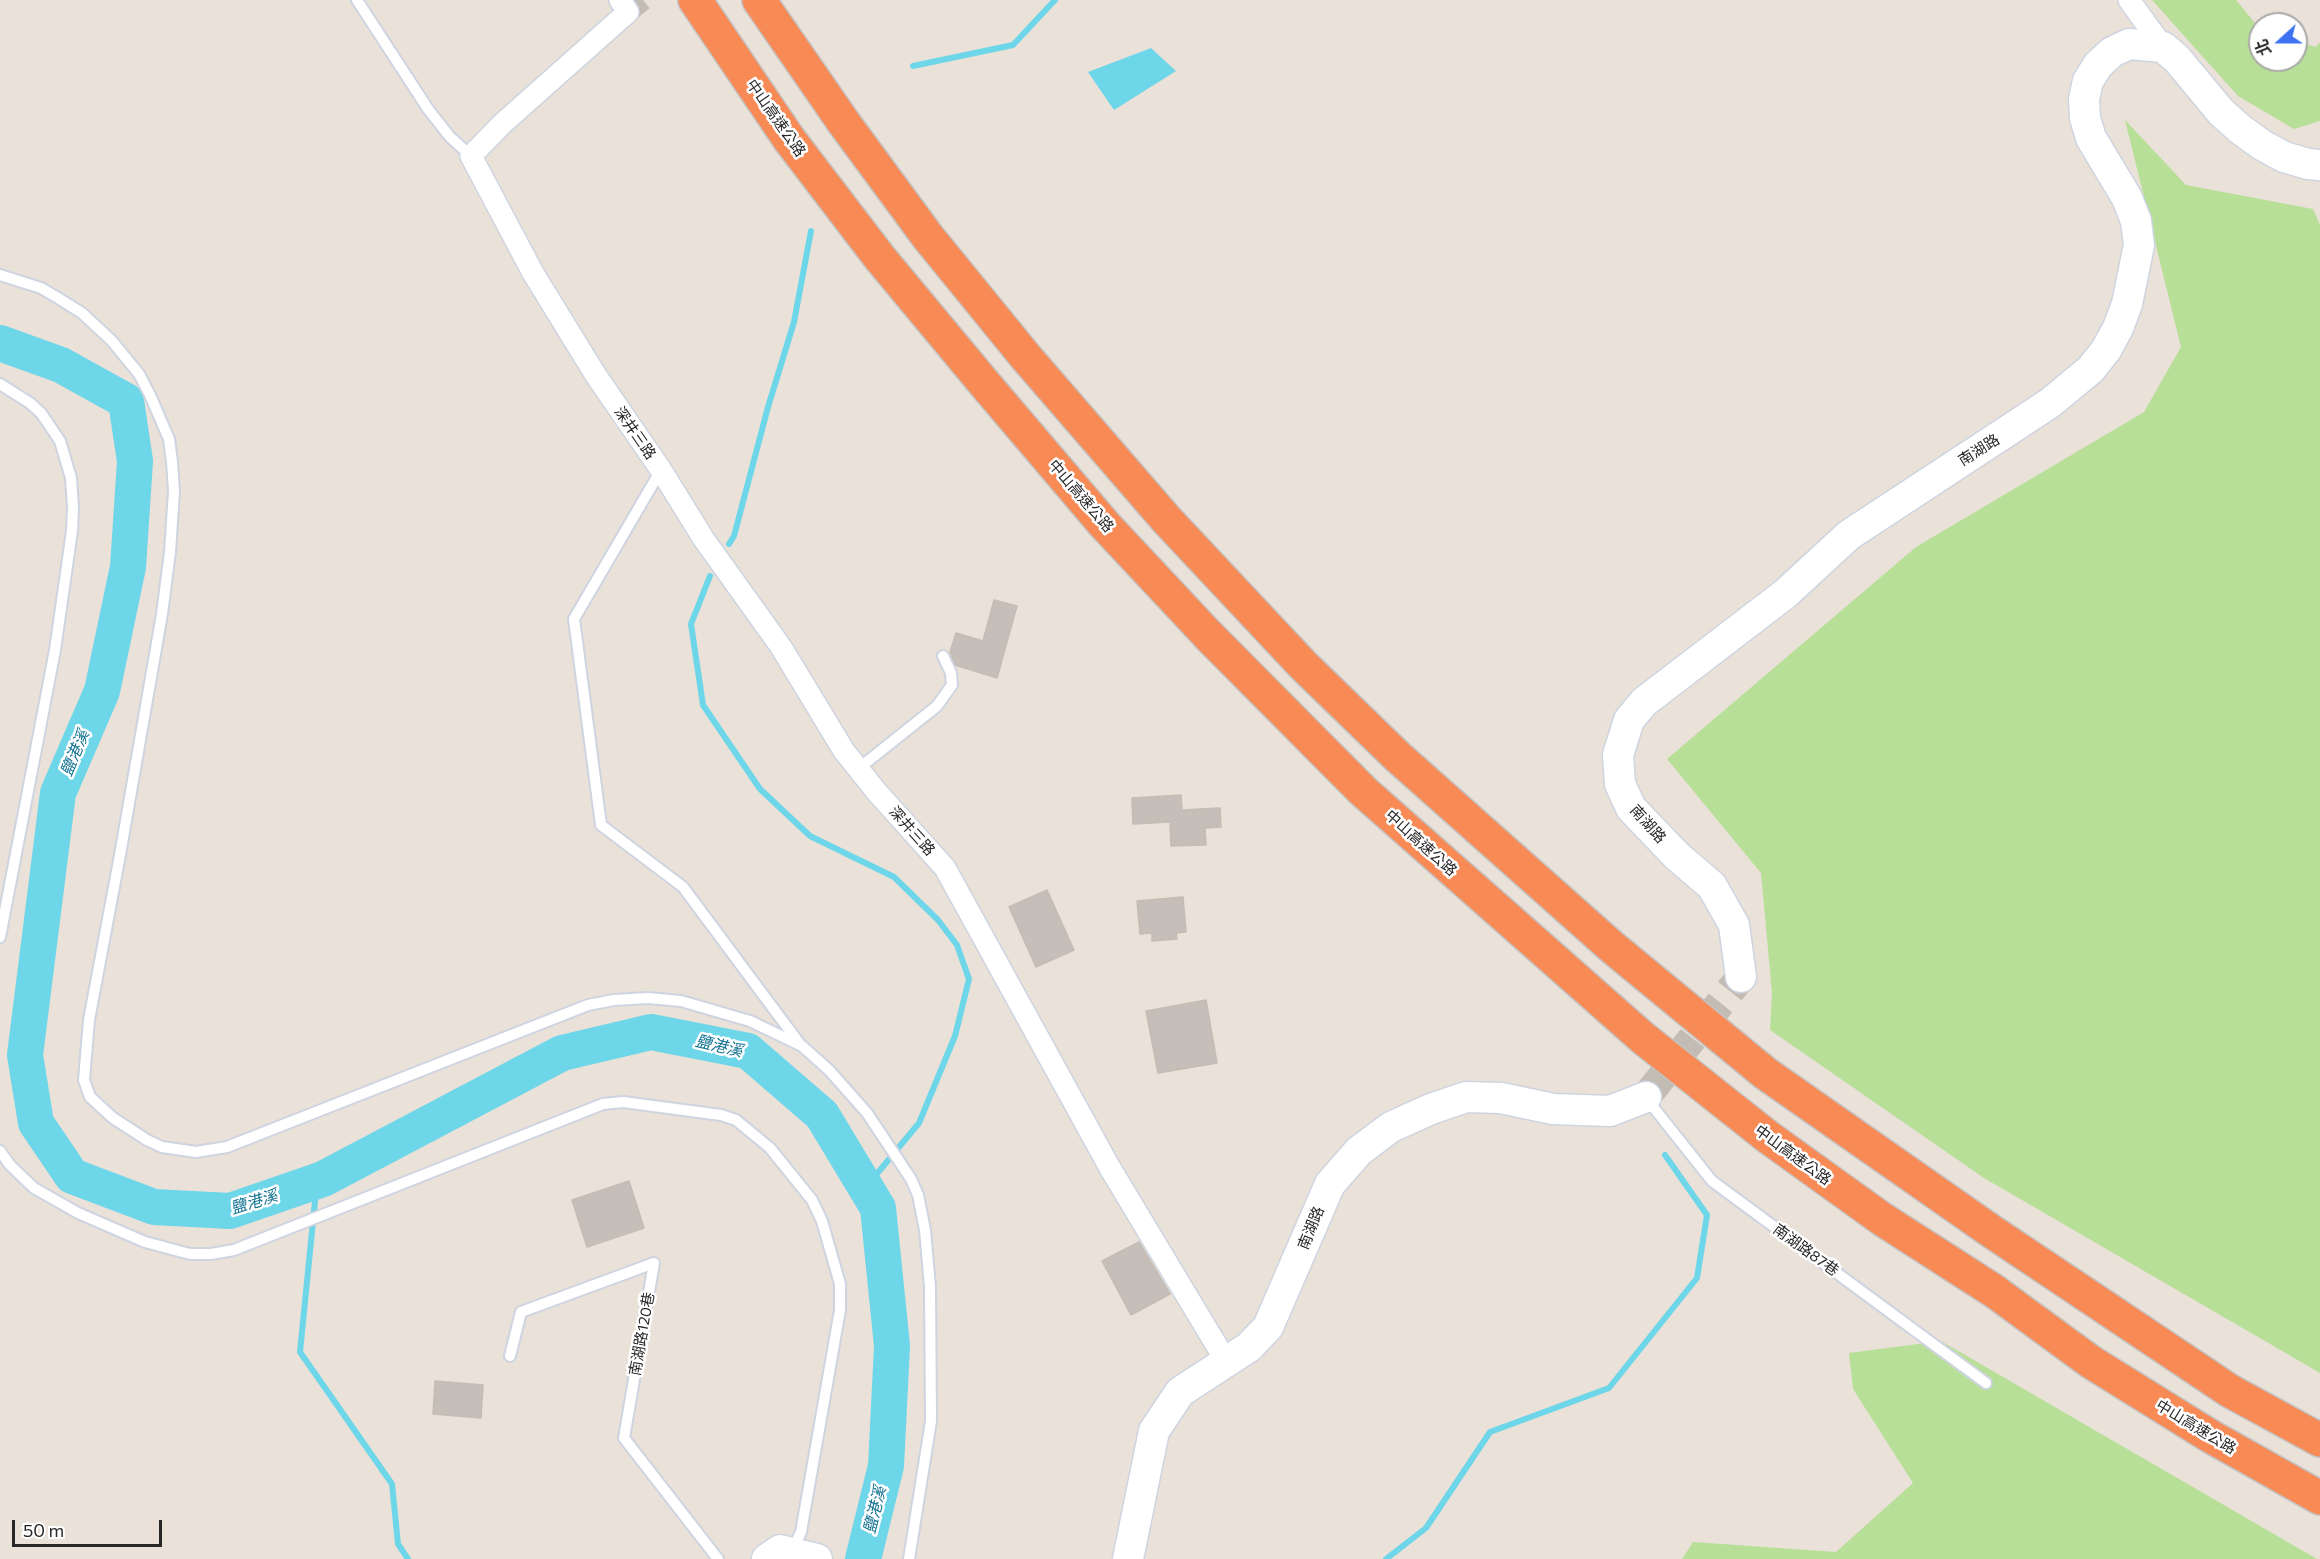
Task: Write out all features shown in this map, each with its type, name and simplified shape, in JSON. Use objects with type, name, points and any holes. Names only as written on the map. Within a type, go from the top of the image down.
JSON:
[{"type":"highway","name":"中山高速公路","points":[[695,0],[796,148],[880,258],[984,383],[1104,524],[1208,635],[1363,791],[1642,1038],[1768,1137],[1882,1219],[1994,1291],[2091,1362],[2210,1436],[2320,1498]]},
{"type":"highway","points":[[759,0],[844,123],[928,237],[1025,356],[1166,519],[1303,665],[1398,757],[1612,947],[1765,1072],[1991,1231],[2230,1391],[2320,1440]]},
{"type":"street","points":[[2129,0],[2163,47],[2177,59],[2221,112],[2240,129],[2284,157],[2320,165]]},
{"type":"street","points":[[471,156],[624,6]]},
{"type":"street","name":"南湖路","points":[[1742,977],[1734,925],[1712,886],[1677,856],[1631,808],[1620,784],[1618,755],[1629,720],[1644,702],[1776,601],[1849,535],[2026,420],[2072,387],[2091,369],[2106,350],[2118,328],[2134,277],[2139,245],[2136,220],[2127,198],[2091,138],[2085,118],[2084,99],[2088,81],[2098,65],[2112,52],[2129,44],[2163,47]]},
{"type":"street","name":"深井三路","points":[[471,156],[533,273],[596,374],[704,538],[781,647],[820,714],[858,769],[945,868],[1110,1168],[1226,1361]]},
{"type":"street","name":"南湖路","points":[[1128,1559],[1154,1431],[1180,1392],[1249,1347],[1268,1327],[1330,1184],[1359,1151],[1391,1127],[1431,1109],[1466,1097],[1501,1098],[1553,1109],[1610,1111],[1646,1097]]},
{"type":"lane","points":[[357,0],[428,109],[450,137],[471,156]]},
{"type":"lane","points":[[0,275],[41,288],[58,298],[82,314],[112,341],[139,374],[150,396],[168,439],[172,462],[174,492],[172,521],[160,625],[84,1057],[85,1087],[97,1106],[162,1147],[196,1152],[209,1151],[227,1147],[588,1005],[614,1000],[648,998],[681,1000],[750,1021],[802,1046]]},
{"type":"lane","points":[[0,384],[36,408],[60,441],[71,478],[73,507],[72,531],[55,650],[0,937]]},
{"type":"lane","points":[[661,470],[574,619],[601,825],[683,886],[802,1046],[829,1070],[867,1113],[911,1179],[918,1195],[925,1230],[930,1287],[931,1421],[909,1559]]},
{"type":"lane","points":[[858,769],[937,706],[952,685],[951,673],[943,656]]},
{"type":"lane","name":"南湖路87巷","points":[[1646,1097],[1712,1181],[1986,1383]]},
{"type":"lane","points":[[0,1151],[21,1176],[58,1202],[120,1233],[190,1254],[225,1253],[603,1104],[623,1102],[721,1115],[736,1120],[770,1148],[812,1200],[822,1221],[840,1284],[840,1310],[801,1532],[791,1557]]},
{"type":"lane","name":"南湖路120巷","points":[[510,1356],[521,1312],[654,1263],[624,1438],[718,1559]]},
{"type":"green space","points":[[2152,0],[2236,0],[2248,15],[2248,72],[2308,72],[2308,44],[2315,47],[2320,43],[2320,121],[2294,129],[2238,96]]},
{"type":"green space","points":[[2125,120],[2186,185],[2313,209],[2320,225],[2320,1373],[1984,1178],[1770,1030],[1772,993],[1761,873],[1667,759],[1916,547],[2144,412],[2181,347]]},
{"type":"green space","points":[[1941,1341],[2317,1559],[1682,1559],[1693,1542],[1836,1552],[1913,1483],[1853,1389],[1849,1353]]},
{"type":"water","points":[[1151,48],[1176,71],[1114,110],[1088,72]]},
{"type":"building","points":[[994,600],[1017,606],[997,678],[955,665],[950,652],[956,633],[983,641]]},
{"type":"building","points":[[1181,795],[1182,810],[1220,808],[1221,827],[1205,828],[1206,845],[1171,846],[1170,822],[1133,824],[1132,798]]},
{"type":"building","points":[[1047,890],[1074,950],[1036,967],[1009,907]]},
{"type":"building","points":[[1183,897],[1186,932],[1176,933],[1177,939],[1152,941],[1152,933],[1140,934],[1137,901]]},
{"type":"building","points":[[1206,1000],[1217,1063],[1158,1073],[1146,1011]]},
{"type":"building","points":[[629,1181],[644,1228],[587,1247],[572,1200]]},
{"type":"building","points":[[1139,1242],[1170,1294],[1131,1315],[1102,1261]]},
{"type":"building","points":[[435,1381],[483,1385],[481,1418],[433,1414]]},
{"type":"waterway","points":[[913,66],[1013,45],[1055,0]]},
{"type":"waterway","points":[[729,544],[734,536],[768,407],[794,322],[811,231]]},
{"type":"waterway","name":"鹽港溪","points":[[0,343],[61,365],[126,401],[135,461],[128,567],[102,691],[58,793],[25,1055],[36,1123],[72,1176],[154,1207],[230,1211],[323,1179],[562,1053],[651,1032],[748,1051],[822,1115],[878,1208],[892,1346],[886,1466],[863,1559]]},
{"type":"waterway","points":[[710,576],[691,624],[703,705],[760,789],[810,836],[894,877],[938,920],[957,945],[969,979],[955,1036],[919,1123],[866,1187]]},
{"type":"waterway","points":[[1386,1559],[1426,1528],[1490,1432],[1609,1388],[1697,1278],[1707,1215],[1665,1155]]},
{"type":"waterway","points":[[317,1181],[300,1352],[392,1484],[398,1544],[408,1559]]},
{"type":"tunnel","points":[[628,12],[643,0]]},
{"type":"tunnel","points":[[1646,1097],[1741,977]]}]
